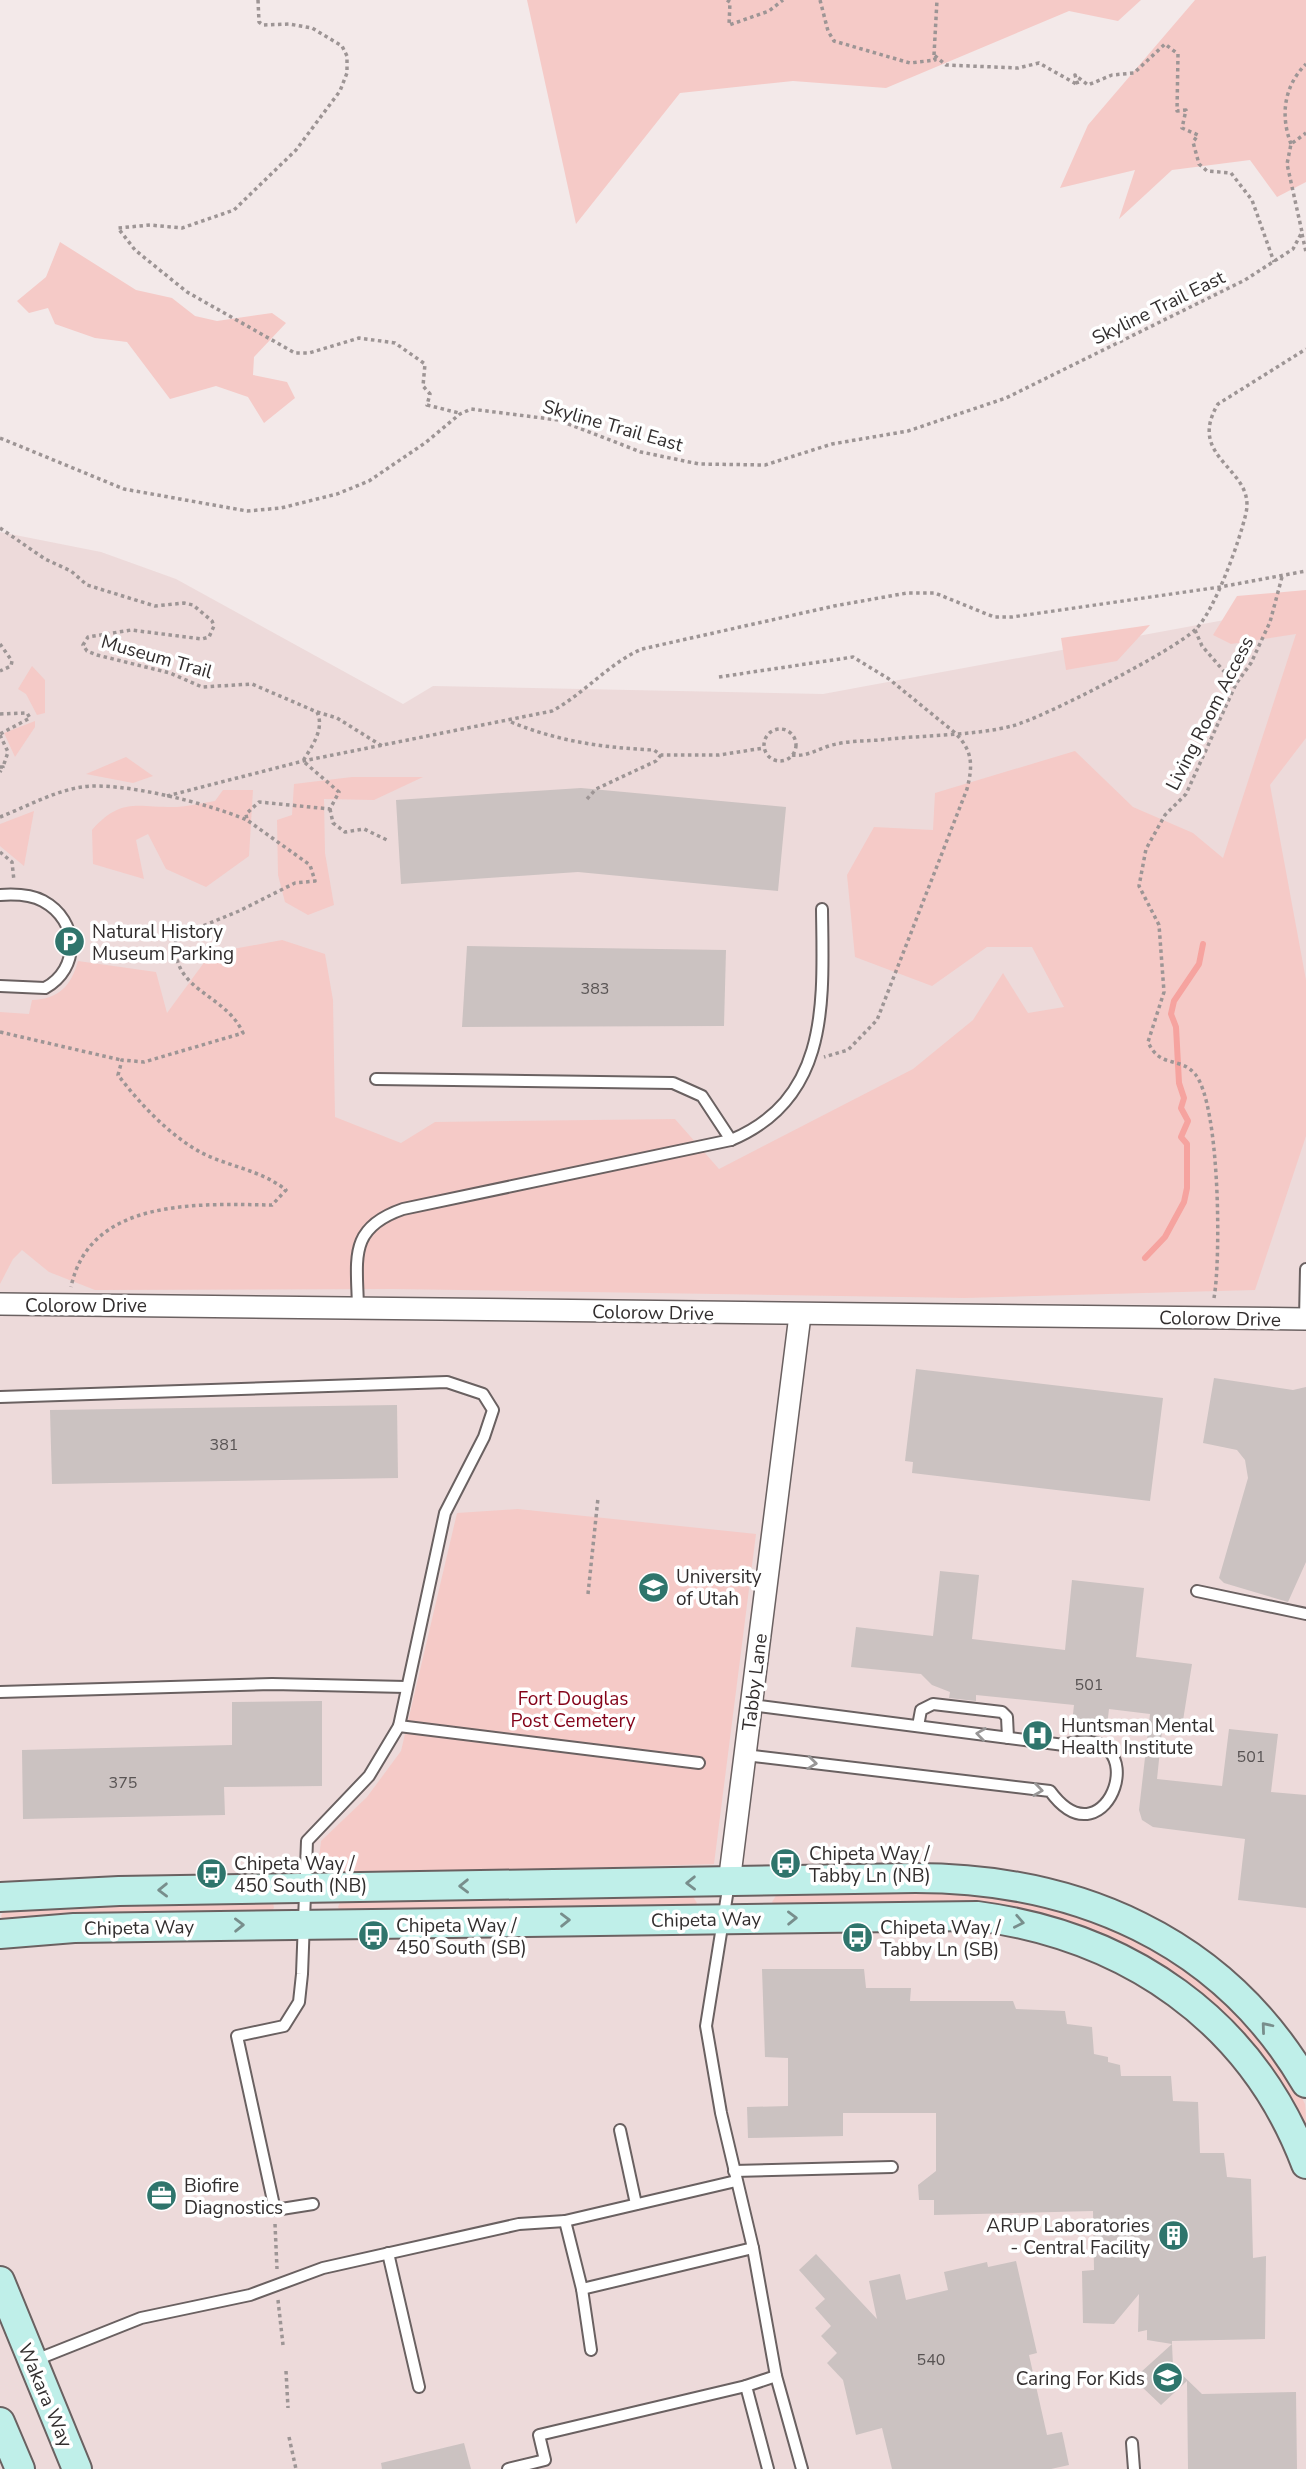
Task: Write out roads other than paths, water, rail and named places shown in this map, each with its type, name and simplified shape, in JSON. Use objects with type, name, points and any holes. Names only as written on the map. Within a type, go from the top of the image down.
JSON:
[{"type":"street","name":"Colorow Drive","points":[[0,1304],[67,1307],[1305,1319]]},
{"type":"street","name":"Tabby Lane","points":[[729,1882],[800,1315]]},
{"type":"street","name":"Chipeta Way","points":[[0,1897],[119,1891],[948,1878],[1019,1885],[1085,1902],[1147,1930],[1205,1968],[1256,2014],[1306,2082]]},
{"type":"street","name":"Chipeta Way","points":[[0,1934],[75,1928],[977,1916],[1048,1928],[1083,1940],[1148,1971],[1204,2014],[1241,2054],[1270,2093],[1306,2164]]},
{"type":"street","name":"Wakara Way","points":[[0,2281],[78,2469]]},
{"type":"street","points":[[0,2422],[20,2469]]},
{"type":"lane","points":[[0,895],[15,894],[43,901],[56,911],[67,924],[73,953],[66,971],[45,988],[0,986]]},
{"type":"lane","points":[[358,1308],[358,1265],[362,1239],[366,1229],[382,1216],[403,1209],[731,1140],[748,1133],[786,1100],[811,1059],[823,1005],[822,909]]},
{"type":"lane","points":[[376,1079],[673,1083],[692,1089],[702,1096],[731,1140]]},
{"type":"lane","points":[[1305,1319],[1306,1269]]},
{"type":"lane","points":[[0,1397],[447,1382],[483,1394],[493,1410],[484,1437],[445,1513],[406,1687],[400,1727],[369,1776],[307,1841],[308,1888],[299,2003],[284,2026],[237,2036],[275,2210],[313,2204]]},
{"type":"lane","points":[[1197,1591],[1306,1614]]},
{"type":"lane","points":[[0,1692],[272,1684],[406,1687]]},
{"type":"lane","points":[[918,1726],[921,1710],[933,1704],[1002,1712],[1007,1717],[1008,1738]]},
{"type":"lane","points":[[745,1755],[1050,1791],[1059,1804],[1077,1812],[1092,1811],[1107,1803],[1115,1791],[1118,1779],[1114,1760],[1104,1748],[1087,1741],[1064,1745],[751,1705]]},
{"type":"lane","points":[[400,1727],[699,1763]]},
{"type":"lane","points":[[729,1882],[706,2026],[735,2176],[753,2248],[776,2376],[802,2469]]},
{"type":"lane","points":[[620,2130],[636,2204]]},
{"type":"lane","points":[[32,2362],[141,2318],[250,2295],[323,2268],[388,2253],[519,2224],[565,2221],[735,2176],[892,2167]]},
{"type":"lane","points":[[565,2221],[582,2289],[591,2350]]},
{"type":"lane","points":[[582,2289],[753,2248]]},
{"type":"lane","points":[[388,2253],[419,2387]]},
{"type":"lane","points":[[508,2469],[545,2460],[539,2435],[747,2386],[776,2376]]},
{"type":"lane","points":[[747,2386],[768,2469]]},
{"type":"lane","points":[[1132,2443],[1134,2469]]},
{"type":"waterway","points":[[1145,1258],[1165,1237],[1184,1202],[1187,1188],[1187,1144],[1181,1137],[1188,1121],[1181,1108],[1184,1098],[1179,1083],[1176,1027],[1171,1014],[1174,1001],[1199,964],[1203,944]]},
{"type":"place","name":"Natural History Museum Parking","points":[[69,942]]},
{"type":"place","name":"University of Utah","points":[[653,1587]]},
{"type":"place","name":"Huntsman Mental Health Institute","points":[[1038,1736]]},
{"type":"place","name":"Chipeta Way / Tabby Ln (NB)","points":[[786,1864]]},
{"type":"place","name":"Chipeta Way / 450 South (NB)","points":[[211,1874]]},
{"type":"place","name":"Chipeta Way / 450 South (SB)","points":[[373,1936]]},
{"type":"place","name":"Chipeta Way / Tabby Ln (SB)","points":[[857,1938]]},
{"type":"place","name":"Biofire Diagnostics","points":[[161,2196]]},
{"type":"place","name":"ARUP Laboratories - Central Facility","points":[[1173,2236]]},
{"type":"place","name":"Caring For Kids","points":[[1168,2378]]},
{"type":"park label","name":"Fort Douglas Post Cemetery","points":[[573,1709]]}]
